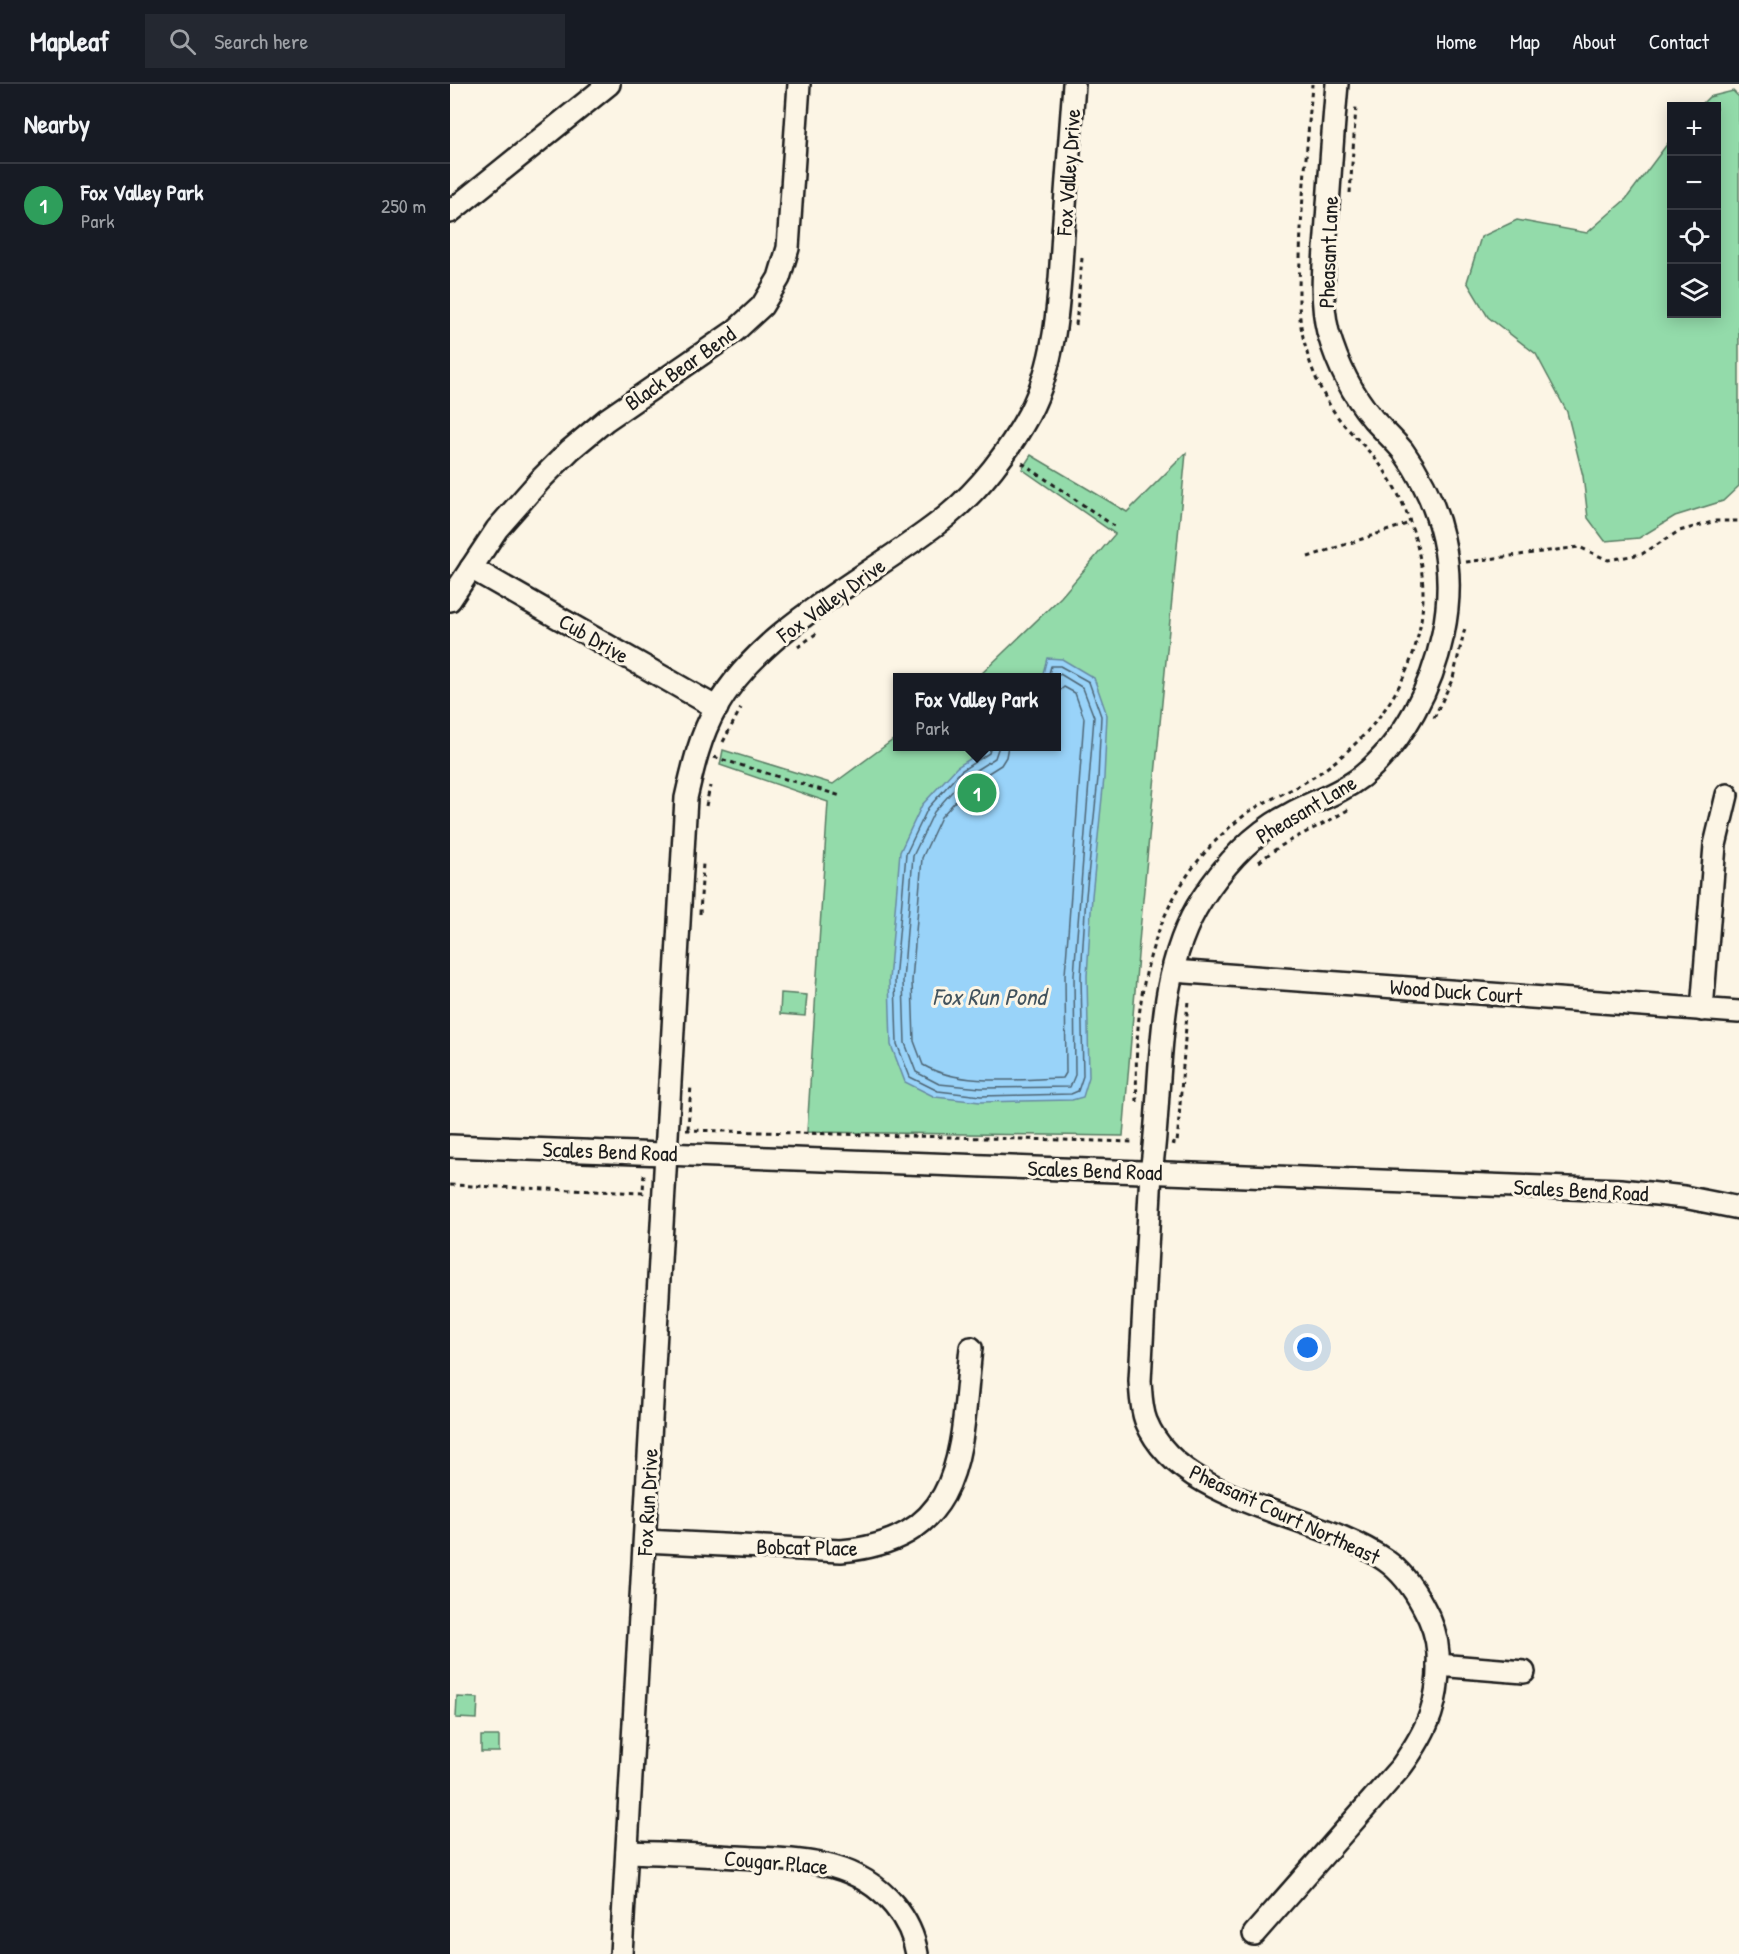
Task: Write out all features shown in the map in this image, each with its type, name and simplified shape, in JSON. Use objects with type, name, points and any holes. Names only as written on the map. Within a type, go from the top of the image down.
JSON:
[{"type":"street","points":[[450,212],[609,84]]},
{"type":"street","name":"Black Bear Bend","points":[[450,600],[497,529],[570,450],[615,413],[735,331],[762,306],[779,278],[788,248],[799,84]]},
{"type":"street","name":"Fox Valley Drive","points":[[677,1154],[686,798],[710,757],[717,708],[742,672],[760,652],[788,628],[949,514],[993,469],[1029,414],[1049,363],[1057,321],[1074,84]]},
{"type":"street","name":"Pheasant Lane","points":[[1151,1172],[1166,1008],[1183,971],[1184,935],[1200,902],[1242,849],[1263,830],[1290,813],[1332,796],[1362,776],[1385,753],[1411,718],[1432,673],[1444,632],[1448,593],[1447,550],[1437,514],[1422,482],[1402,450],[1372,418],[1352,389],[1336,358],[1327,328],[1322,291],[1336,84]]},
{"type":"street","name":"Cub Drive","points":[[471,568],[717,708]]},
{"type":"street","points":[[1702,1010],[1715,845],[1727,795]]},
{"type":"street","name":"Wood Duck Court","points":[[1183,971],[1739,1012]]},
{"type":"street","name":"Scales Bend Road","points":[[450,1146],[1621,1190],[1684,1197],[1739,1208]]},
{"type":"street","name":"Fox Run Drive","points":[[621,1954],[645,1542],[677,1154]]},
{"type":"street","name":"Pheasant Court Northeast","points":[[1151,1172],[1140,1381],[1146,1420],[1155,1438],[1167,1454],[1185,1470],[1210,1485],[1341,1536],[1387,1561],[1416,1593],[1430,1619],[1437,1643],[1436,1699],[1431,1718],[1420,1739],[1401,1767],[1254,1934]]},
{"type":"street","name":"Bobcat Place","points":[[645,1542],[841,1551],[867,1549],[901,1537],[934,1510],[955,1471],[960,1448],[971,1348]]},
{"type":"street","points":[[1438,1665],[1524,1672]]},
{"type":"street","name":"Cougar Place","points":[[627,1851],[795,1861],[832,1865],[854,1872],[870,1882],[899,1910],[909,1929],[917,1954]]},
{"type":"path","points":[[1137,1103],[1136,1069],[1144,981],[1151,949],[1180,884],[1216,841],[1246,814],[1267,800],[1306,782],[1340,758],[1370,730],[1398,689],[1411,660],[1422,613],[1419,552],[1410,523],[1389,478],[1339,418],[1321,390],[1304,342],[1299,306],[1300,242],[1311,84]]},
{"type":"path","points":[[1349,203],[1356,105]]},
{"type":"path","points":[[1075,330],[1082,258]]},
{"type":"path","points":[[1019,467],[1027,454]]},
{"type":"path","points":[[1022,463],[1114,526]]},
{"type":"path","points":[[1464,552],[1466,562],[1579,547],[1608,560],[1642,554],[1679,531],[1716,521],[1739,520]]},
{"type":"path","points":[[1308,557],[1410,523]]},
{"type":"path","points":[[1431,724],[1454,678],[1465,626]]},
{"type":"path","points":[[793,651],[818,632]]},
{"type":"path","points":[[745,702],[723,742],[710,757],[841,796]]},
{"type":"path","points":[[706,806],[710,784]]},
{"type":"path","points":[[1257,863],[1281,845],[1350,808]]},
{"type":"path","points":[[700,914],[703,859]]},
{"type":"path","points":[[1177,1144],[1188,988],[1183,971]]},
{"type":"path","points":[[677,1154],[691,1084]]},
{"type":"path","points":[[1134,1142],[1135,1132]]},
{"type":"green space","points":[[1733,91],[1739,97],[1739,486],[1723,501],[1675,516],[1639,538],[1605,541],[1588,518],[1583,476],[1567,412],[1536,354],[1488,317],[1467,282],[1481,237],[1517,220],[1587,233],[1626,199],[1667,144],[1667,318],[1721,318],[1721,102],[1704,102],[1709,97]]},
{"type":"green space","points":[[1186,453],[1140,931],[1123,1136],[807,1132],[828,802],[720,765],[723,750],[833,784],[893,740],[893,751],[1061,751],[1061,673],[982,673],[1061,597],[1115,534],[1022,469],[1031,455],[1127,512]]},
{"type":"green space","points":[[781,993],[807,995],[805,1016],[780,1014]]},
{"type":"green space","points":[[457,1697],[478,1698],[477,1719],[456,1718]]},
{"type":"green space","points":[[481,1736],[499,1736],[499,1752],[481,1752]]},
{"type":"water","name":"Fox Run Pond","points":[[1047,658],[1062,659],[1094,678],[1107,715],[1104,778],[1092,896],[1087,976],[1089,1077],[1083,1097],[1072,1100],[980,1102],[935,1097],[905,1082],[891,1045],[889,980],[900,852],[922,805],[957,767],[983,751],[1061,751],[1061,673],[1043,673]]},
{"type":"place","name":"Fox Valley Park","points":[[977,793]]}]
